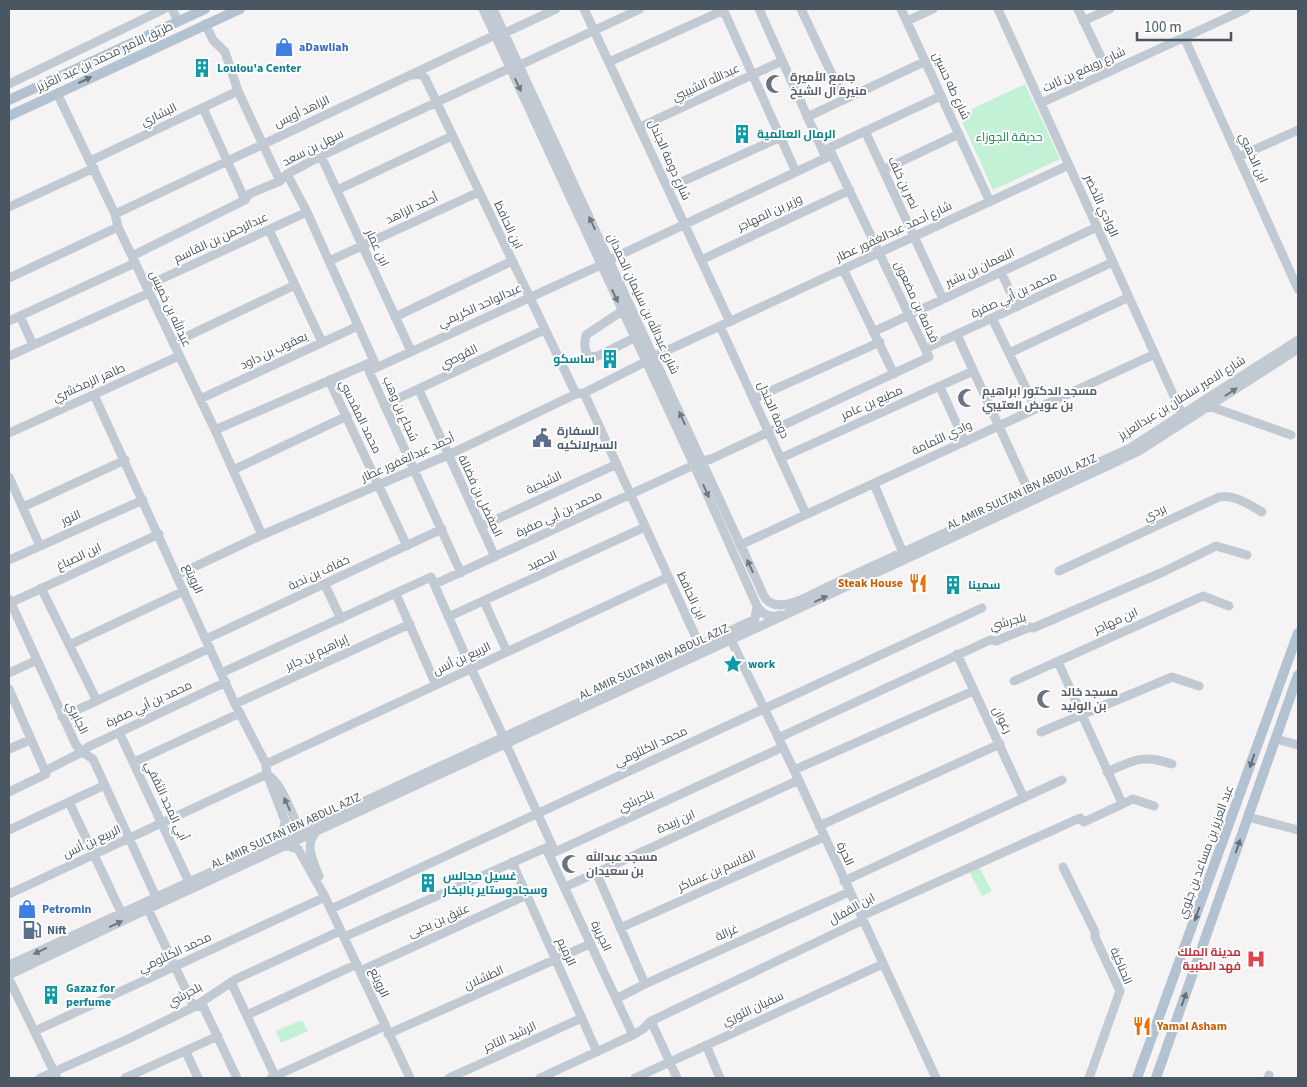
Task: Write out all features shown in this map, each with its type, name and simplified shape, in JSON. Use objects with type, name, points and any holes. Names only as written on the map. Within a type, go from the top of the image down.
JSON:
[{"type":"main road","name":"طريق الأمير محمد بن عبد العزيز","points":[[9,100],[205,9]]},
{"type":"main road","name":"طريق الأمير محمد بن عبد العزيز","points":[[9,116],[240,9]]},
{"type":"main road","points":[[156,47],[167,37],[190,23],[188,20],[178,21]]},
{"type":"main road","name":"عبد العزيز بن مساعد بن جلوي","points":[[1137,1078],[1237,807],[1298,633]]},
{"type":"main road","points":[[1156,1078],[1296,685]]},
{"type":"street","points":[[9,84],[164,9]]},
{"type":"street","points":[[172,9],[178,21]]},
{"type":"street","name":"شارع عبدالله بن سليمان الحمدان","points":[[483,9],[520,65],[540,112],[610,260],[651,359],[698,463],[757,606],[767,615]]},
{"type":"street","name":"شارع عبدالله بن سليمان الحمدان","points":[[494,9],[510,68],[634,338],[651,359]]},
{"type":"street","name":"الزاهد أويس","points":[[115,214],[491,37],[501,36],[556,9]]},
{"type":"street","name":"شارع دومة الجندل","points":[[584,9],[730,322]]},
{"type":"street","points":[[520,65],[640,9]]},
{"type":"street","points":[[609,62],[723,9],[796,172]]},
{"type":"street","name":"قدامة بن مضعون","points":[[758,9],[807,117],[850,190],[927,353]]},
{"type":"street","points":[[801,9],[844,100]]},
{"type":"street","name":"شارع طه حسين","points":[[901,9],[990,202]]},
{"type":"street","points":[[907,21],[933,9]]},
{"type":"street","name":"الوادي الأخضر","points":[[998,9],[1182,414]]},
{"type":"street","points":[[1078,9],[1108,72]]},
{"type":"street","points":[[1083,21],[1110,9]]},
{"type":"street","name":"شارع رويفع بن ثابت","points":[[1041,103],[1246,9]]},
{"type":"street","points":[[205,24],[213,40],[225,52],[238,91],[280,181]]},
{"type":"street","name":"ابن الذهبي","points":[[1184,37],[1298,289]]},
{"type":"street","name":"عبدالله الشبيبي","points":[[640,127],[782,61]]},
{"type":"street","points":[[807,117],[926,62]]},
{"type":"street","name":"سهل بن سعد","points":[[9,321],[245,200],[249,194],[280,181],[287,174],[321,156],[510,68]]},
{"type":"street","name":"ابن الحافظ","points":[[412,75],[420,74],[425,78],[544,330],[617,464],[700,646]]},
{"type":"street","name":"البشاري","points":[[9,207],[238,91]]},
{"type":"street","name":"عبدالله بن خميس","points":[[57,94],[92,164],[115,214],[118,227],[215,430],[262,535]]},
{"type":"street","points":[[610,260],[796,172],[865,131],[941,96]]},
{"type":"street","points":[[203,108],[245,200]]},
{"type":"street","points":[[1238,157],[1298,130]]},
{"type":"street","name":"نصر بن خلف","points":[[865,131],[943,299]]},
{"type":"street","points":[[883,170],[959,134]]},
{"type":"street","points":[[337,190],[452,136]]},
{"type":"street","points":[[668,188],[781,137]]},
{"type":"street","name":"ابن عمار","points":[[321,156],[411,351]]},
{"type":"street","name":"شارع أحمد عبدالغفور عطار","points":[[730,322],[1069,166]]},
{"type":"street","points":[[215,430],[374,361],[307,212],[287,174]]},
{"type":"street","name":"وزير بن المهاجر","points":[[701,260],[850,190]]},
{"type":"street","name":"أحمد الزاهد","points":[[328,262],[479,192]]},
{"type":"street","name":"عبدالرحمن بن القاسم","points":[[9,356],[307,212]]},
{"type":"street","points":[[9,278],[118,227]]},
{"type":"street","name":"النعمان بن بشير","points":[[873,332],[1097,227]]},
{"type":"street","points":[[268,230],[322,342]]},
{"type":"street","points":[[395,317],[512,261]]},
{"type":"street","name":"محمد بن أبي صفرة","points":[[221,673],[396,594],[462,573],[698,463],[711,459],[894,374],[957,335],[1113,262]]},
{"type":"street","name":"عبدالواحد الكريمي","points":[[369,370],[601,265]]},
{"type":"street","points":[[843,270],[873,332],[880,342],[894,374]]},
{"type":"street","points":[[1001,272],[1017,307]]},
{"type":"street","points":[[174,343],[296,285]]},
{"type":"street","points":[[1008,353],[1128,297]]},
{"type":"street","points":[[622,312],[586,335],[584,346],[588,358],[598,356],[634,338]]},
{"type":"street","points":[[20,316],[33,345]]},
{"type":"street","points":[[992,318],[1036,409]]},
{"type":"street","points":[[651,359],[730,322]]},
{"type":"street","name":"يعقوب بن داود","points":[[200,399],[358,326]]},
{"type":"street","name":"دومة الجندل","points":[[720,326],[755,398],[806,514]]},
{"type":"street","name":"القوصي","points":[[384,405],[544,330]]},
{"type":"street","points":[[957,335],[1030,494]]},
{"type":"street","name":"شارع الامير سلطان بن عبدالعزيز","points":[[780,605],[903,553],[1130,448],[1298,340]]},
{"type":"street","points":[[755,398],[880,342]]},
{"type":"street","name":"AL AMIR SULTAN IBN ABDUL AZIZ","points":[[505,740],[700,646],[758,623],[795,611],[1139,451],[1298,349]]},
{"type":"street","name":"وادي الثمامة","points":[[740,545],[1155,354]]},
{"type":"street","name":"طاهر الزمخشري","points":[[9,432],[179,356]]},
{"type":"street","name":"أحمد عبدالغفور عطار","points":[[178,576],[262,535],[448,455],[651,359]]},
{"type":"street","name":"شجاع بن وهب","points":[[374,361],[369,370],[462,573]]},
{"type":"street","name":"مطيع بن عامر","points":[[781,458],[973,371]]},
{"type":"street","name":"محمد المقدسي","points":[[328,380],[347,416],[407,546]]},
{"type":"street","points":[[940,386],[965,442]]},
{"type":"street","name":"المفضل بن فضالة","points":[[419,390],[495,557]]},
{"type":"street","name":"الرويتع","points":[[94,395],[235,704],[266,764],[267,774],[285,821],[282,843]]},
{"type":"street","points":[[1209,406],[1291,435]]},
{"type":"street","points":[[233,470],[347,416]]},
{"type":"street","points":[[23,507],[125,460]]},
{"type":"street","name":"شارع عبدالله بن سليمان الحمدان","points":[[698,463],[769,605],[767,615]]},
{"type":"street","name":"الشيحية","points":[[482,526],[617,464]]},
{"type":"street","points":[[9,477],[40,546]]},
{"type":"street","points":[[874,484],[903,553]]},
{"type":"street","name":"بردي","points":[[1059,571],[1219,497],[1226,496],[1236,499],[1262,512]]},
{"type":"street","name":"النور","points":[[9,560],[143,500]]},
{"type":"street","name":"الحميد","points":[[448,617],[646,527]]},
{"type":"street","name":"خفاف بن ندبة","points":[[62,717],[325,585],[442,529]]},
{"type":"street","name":"ابن الصباغ","points":[[10,601],[159,534]]},
{"type":"street","name":"بلجرشي","points":[[778,738],[957,654],[990,640],[996,641],[1030,627],[1033,628],[1163,572],[1216,546],[1247,555]]},
{"type":"street","name":"الربيع بن أنس","points":[[266,764],[668,578]]},
{"type":"street","name":"الجريرة","points":[[433,581],[538,814],[565,887],[590,944],[633,1035]]},
{"type":"street","points":[[325,585],[341,618]]},
{"type":"street","points":[[41,588],[97,701]]},
{"type":"street","points":[[69,645],[184,591]]},
{"type":"street","points":[[396,594],[436,685]]},
{"type":"street","name":"ابن مهاجر","points":[[1014,681],[1203,596],[1229,606]]},
{"type":"street","points":[[765,598],[780,605],[767,615],[765,623],[758,623],[757,606],[762,609],[765,607],[765,598]]},
{"type":"street","name":"الجابري","points":[[10,601],[62,717],[76,744],[82,752],[93,759],[156,896]]},
{"type":"street","points":[[484,601],[507,652]]},
{"type":"street","name":"محمد الكلثومي","points":[[331,909],[982,608]]},
{"type":"street","points":[[767,615],[777,616],[795,611]]},
{"type":"street","name":"AL AMIR SULTAN IBN ABDUL AZIZ","points":[[9,975],[314,828],[505,740],[731,640],[758,623]]},
{"type":"street","name":"إبراهيم بن جابر","points":[[235,704],[410,624]]},
{"type":"street","name":"الحرة","points":[[731,640],[799,780],[936,1078]]},
{"type":"street","name":"رغوان","points":[[957,654],[1024,798]]},
{"type":"street","points":[[9,673],[37,660]]},
{"type":"street","points":[[1058,662],[1122,803]]},
{"type":"street","points":[[1284,670],[1296,685]]},
{"type":"street","points":[[1041,732],[1172,677],[1199,686]]},
{"type":"street","points":[[1280,680],[1296,685]]},
{"type":"street","name":"محمد بن أبي صفرة","points":[[9,792],[46,774],[45,771],[88,747],[226,682]]},
{"type":"street","points":[[9,688],[45,771]]},
{"type":"street","points":[[794,770],[973,691]]},
{"type":"street","points":[[134,762],[240,713]]},
{"type":"street","name":"أبي المجد الثقفي","points":[[119,732],[189,882]]},
{"type":"street","points":[[1276,739],[1298,745]]},
{"type":"street","points":[[9,749],[30,740]]},
{"type":"street","points":[[819,826],[1000,744]]},
{"type":"street","name":"بلجرشي","points":[[40,1078],[56,1075],[194,1007],[236,979],[512,862],[551,848],[783,747]]},
{"type":"street","points":[[1108,772],[1145,758],[1172,764]]},
{"type":"street","points":[[267,774],[280,787],[296,822],[300,826],[314,828],[310,848],[325,898]]},
{"type":"street","name":"الربيع بن أنس","points":[[9,894],[267,774]]},
{"type":"street","name":"ابن زبيدة","points":[[565,887],[799,780]]},
{"type":"street","points":[[844,881],[1062,780]]},
{"type":"street","points":[[9,830],[105,785]]},
{"type":"street","name":"ابن القفال","points":[[540,1078],[633,1035],[651,1021],[864,920],[864,915],[1080,818],[1084,822],[1133,799],[1154,806]]},
{"type":"street","points":[[69,802],[120,912]]},
{"type":"street","points":[[1248,816],[1298,830]]},
{"type":"street","name":"القاسم بن عساكر","points":[[620,928],[824,837]]},
{"type":"street","points":[[282,843],[298,849],[325,898]]},
{"type":"street","name":"AL AMIR SULTAN IBN ABDUL AZIZ","points":[[9,965],[120,912],[282,843]]},
{"type":"street","name":"الرميم","points":[[512,862],[597,1052]]},
{"type":"street","name":"الحناكية","points":[[1062,867],[1095,932],[1095,937],[1120,992],[1089,1078]]},
{"type":"street","points":[[596,872],[646,984]]},
{"type":"street","name":"غزالة","points":[[616,999],[849,892]]},
{"type":"street","name":"عتيق بن يحيى","points":[[247,1015],[527,895]]},
{"type":"street","name":"الرويتع","points":[[325,898],[410,1078]]},
{"type":"street","name":"محمد الكلثومي","points":[[35,1031],[325,898]]},
{"type":"street","points":[[148,909],[174,968],[194,1007],[203,1006],[237,1078]]},
{"type":"street","name":"الطشلان","points":[[274,1078],[590,944]]},
{"type":"street","name":"سفيان الثوري","points":[[635,1078],[883,964]]},
{"type":"street","points":[[9,979],[56,1075]]},
{"type":"street","points":[[231,982],[274,1078]]},
{"type":"street","name":"الرشيد التاجر","points":[[449,1078],[582,1018]]},
{"type":"street","points":[[651,1021],[677,1078]]},
{"type":"street","points":[[125,1078],[218,1036]]},
{"type":"street","points":[[706,1045],[720,1078]]},
{"type":"street","points":[[186,1052],[198,1078]]},
{"type":"green space","name":"حديقة الجوزاء","points":[[1025,84],[1060,159],[993,190],[959,115]]},
{"type":"green space","points":[[979,867],[992,891],[982,896],[969,871]]},
{"type":"green space","points":[[302,1020],[308,1031],[281,1043],[276,1031]]},
{"type":"place","name":"aDawliah","points":[[284,47]]},
{"type":"place","name":"Loulou'a Center","points":[[202,68]]},
{"type":"place","name":"جامع الأميرة منيرة آل الشيخ","points":[[775,84]]},
{"type":"place","name":"الرمال العالمية","points":[[742,134]]},
{"type":"place","name":"ساسكو","points":[[610,359]]},
{"type":"place","name":"مسجد الدكتور ابراهيم بن عويض العتيبي","points":[[967,398]]},
{"type":"place","name":"السفارة السيرلانكيه","points":[[542,438]]},
{"type":"place","name":"Steak House","points":[[918,583]]},
{"type":"place","name":"سمينا","points":[[953,585]]},
{"type":"place","name":"work","points":[[733,664]]},
{"type":"place","name":"مسجد خالد بن الوليد","points":[[1046,699]]},
{"type":"place","name":"مسجد عبدالله بن سعيدان","points":[[571,864]]},
{"type":"place","name":"غسيل مجالس وسجادوستاير بالبخار","points":[[428,883]]},
{"type":"place","name":"Petromin","points":[[27,909]]},
{"type":"place","name":"Nift","points":[[32,930]]},
{"type":"place","name":"مدينة الملك فهد الطبية","points":[[1256,959]]},
{"type":"place","name":"Gazaz for perfume","points":[[51,995]]},
{"type":"place","name":"Yamal Asham","points":[[1142,1026]]}]
